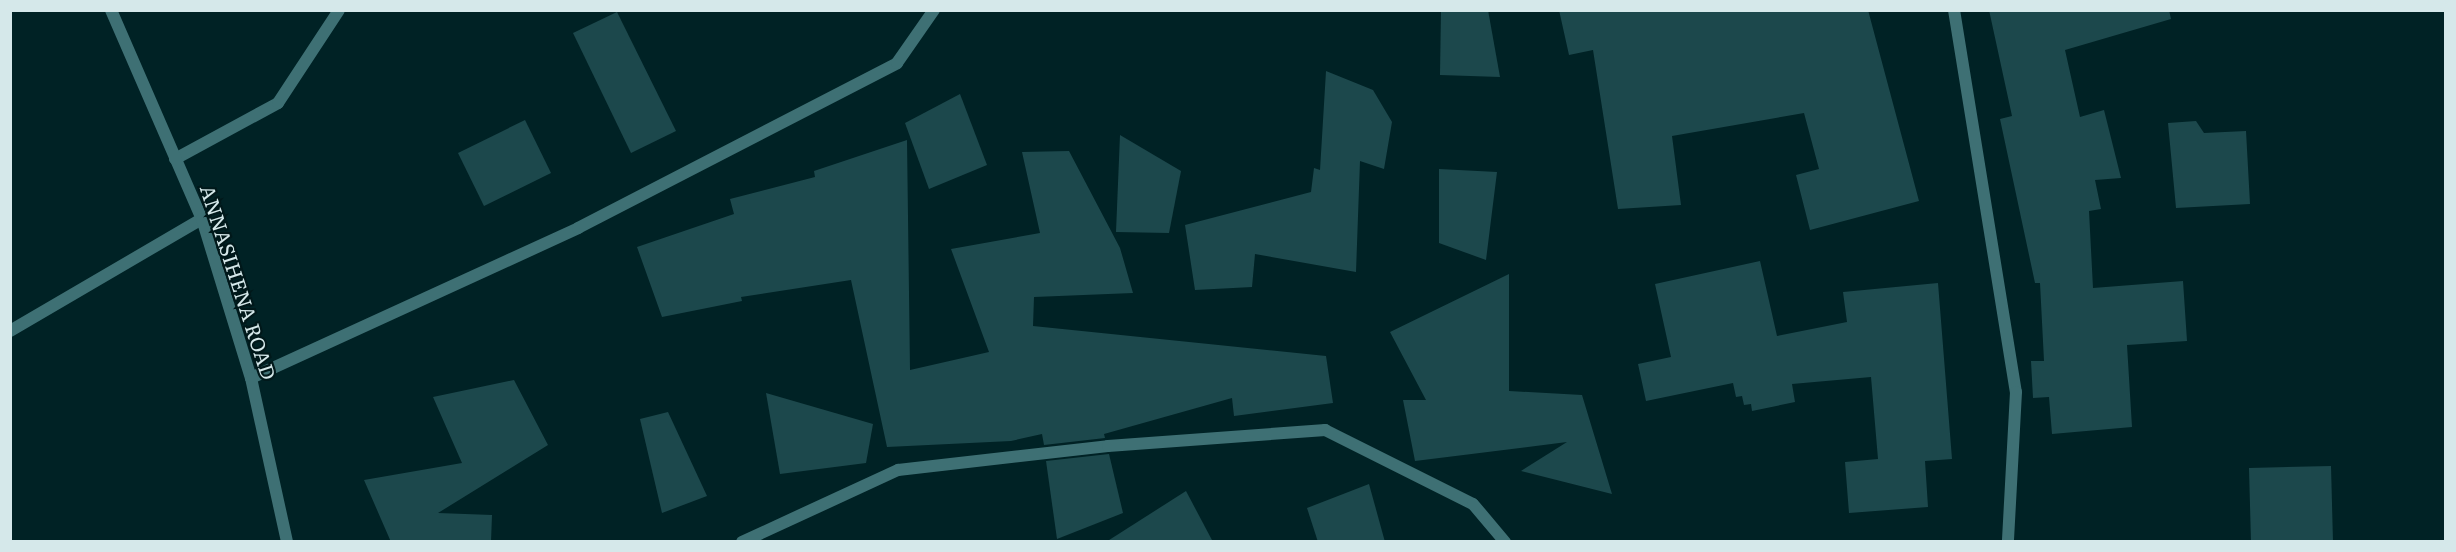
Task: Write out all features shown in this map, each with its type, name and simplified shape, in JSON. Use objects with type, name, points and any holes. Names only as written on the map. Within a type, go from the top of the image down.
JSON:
[{"type":"street","name":"ANNASIHENA ROAD","points":[[111,10],[202,219],[251,378],[287,542]]},
{"type":"street","points":[[175,159],[278,103],[339,10]]},
{"type":"street","points":[[251,378],[578,228],[897,63],[933,10]]},
{"type":"street","points":[[1954,10],[2016,392],[2008,542]]},
{"type":"street","points":[[10,331],[202,219]]},
{"type":"street","points":[[742,542],[898,470],[1108,446],[1325,430],[1473,504],[1505,542]]},
{"type":"building","points":[[1441,10],[1488,10],[1500,77],[1440,75]]},
{"type":"building","points":[[1559,10],[1868,10],[1919,201],[1810,230],[1796,175],[1819,169],[1804,113],[1672,136],[1681,205],[1618,209],[1593,50],[1569,55]]},
{"type":"building","points":[[1989,10],[2169,10],[2171,19],[2065,50],[2080,117],[2104,110],[2121,178],[2095,180],[2101,209],[2089,211],[2093,288],[2183,281],[2187,341],[2127,345],[2132,427],[2052,434],[2049,397],[2033,398],[2031,361],[2044,361],[2040,283],[2035,283],[2000,119],[2012,116]]},
{"type":"building","points":[[617,12],[676,131],[631,153],[573,33]]},
{"type":"building","points":[[1326,71],[1373,90],[1392,122],[1384,169],[1360,161],[1356,272],[1255,254],[1252,287],[1195,290],[1185,225],[1311,192],[1314,168],[1320,170]]},
{"type":"building","points":[[960,94],[987,165],[929,189],[905,123]]},
{"type":"building","points":[[525,120],[551,173],[484,206],[458,153]]},
{"type":"building","points":[[2196,121],[2204,133],[2246,131],[2250,204],[2176,208],[2168,123]]},
{"type":"building","points":[[1120,135],[1181,171],[1169,233],[1116,232]]},
{"type":"building","points":[[907,140],[910,370],[989,352],[951,249],[1040,233],[1022,152],[1069,151],[1120,248],[1133,293],[1034,297],[1033,326],[1326,356],[1333,403],[1234,416],[1232,398],[1104,434],[1105,438],[1044,445],[1042,434],[1011,441],[887,447],[851,280],[741,297],[742,301],[662,317],[637,247],[734,214],[730,199],[815,177],[814,171]]},
{"type":"building","points":[[1439,169],[1497,172],[1486,260],[1439,243]]},
{"type":"building","points":[[1760,261],[1777,336],[1847,322],[1843,292],[1938,283],[1952,459],[1925,461],[1928,507],[1849,513],[1845,462],[1878,459],[1871,377],[1792,384],[1795,402],[1752,411],[1751,404],[1744,405],[1742,396],[1736,397],[1733,383],[1646,401],[1638,364],[1671,357],[1655,284]]},
{"type":"building","points":[[1509,274],[1509,391],[1582,395],[1612,494],[1521,471],[1567,442],[1415,461],[1403,400],[1426,400],[1390,332]]},
{"type":"building","points":[[514,380],[548,445],[438,513],[492,515],[491,542],[391,542],[364,480],[462,463],[433,397]]},
{"type":"building","points":[[766,393],[873,424],[866,463],[780,474]]},
{"type":"building","points":[[668,412],[707,496],[662,513],[640,419]]},
{"type":"building","points":[[1109,454],[1123,513],[1057,539],[1046,461]]},
{"type":"building","points":[[2331,466],[2333,542],[2251,542],[2249,468]]},
{"type":"building","points":[[1369,484],[1385,542],[1318,542],[1307,508]]},
{"type":"building","points":[[1186,491],[1213,542],[1106,542]]}]
